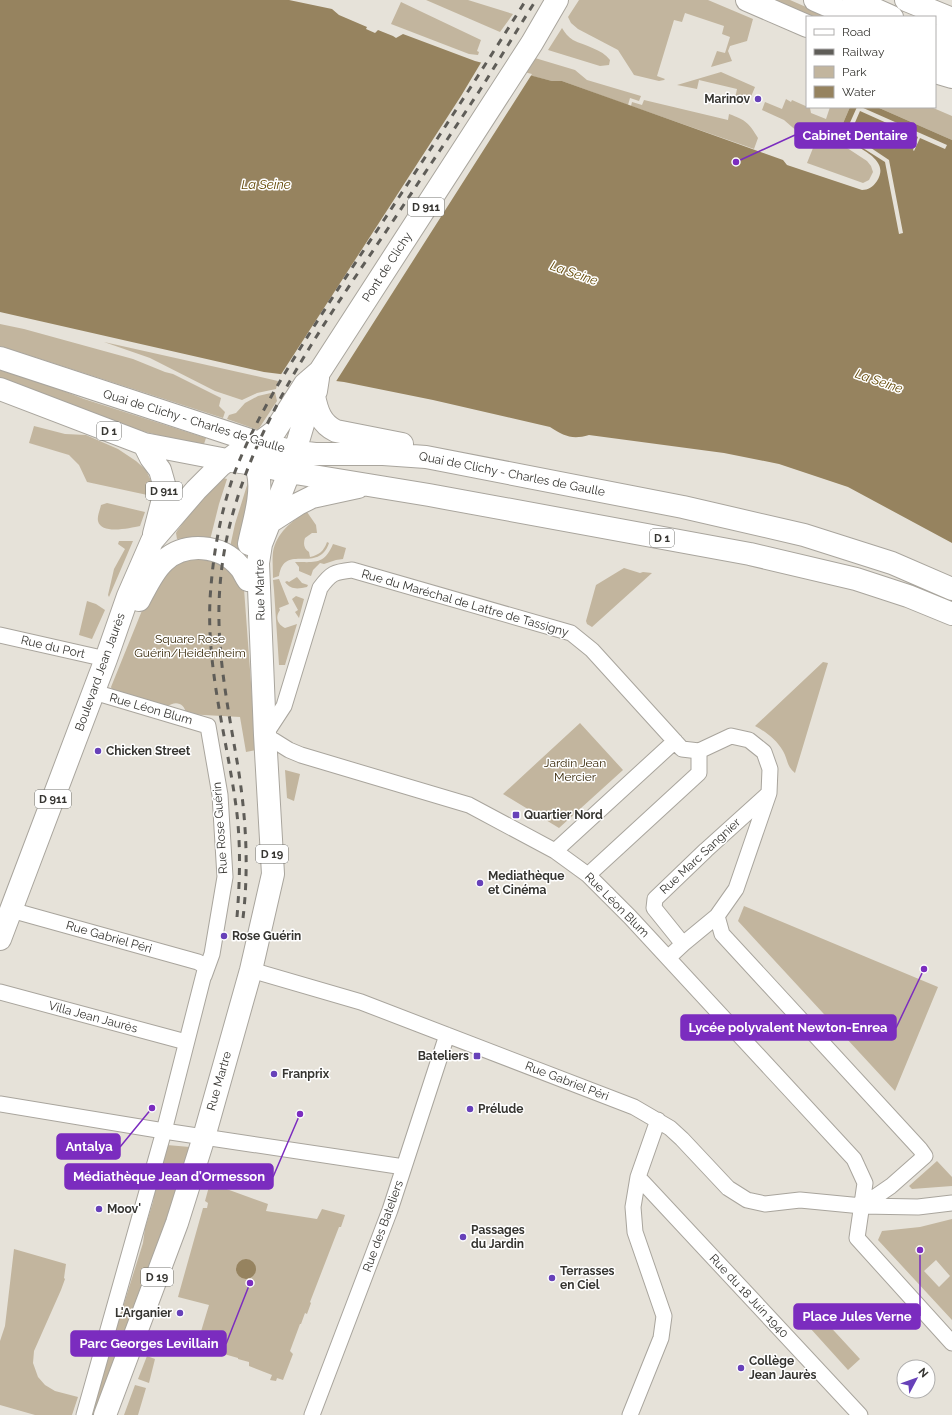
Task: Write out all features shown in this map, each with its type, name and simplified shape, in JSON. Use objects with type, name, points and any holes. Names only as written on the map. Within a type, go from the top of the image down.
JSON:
[{"type":"main road","points":[[532,43],[536,31],[540,0]]},
{"type":"main road","name":"Pont de Clichy","points":[[289,454],[308,407],[305,384],[320,370],[532,43],[557,0]]},
{"type":"main road","points":[[747,0],[806,26]]},
{"type":"main road","points":[[814,0],[852,16]]},
{"type":"main road","points":[[854,0],[890,16]]},
{"type":"main road","points":[[913,3],[952,19]]},
{"type":"main road","points":[[936,36],[952,42]]},
{"type":"main road","points":[[936,52],[952,59]]},
{"type":"main road","points":[[936,72],[952,77]]},
{"type":"main road","name":"Quai de Clichy - Charles de Gaulle","points":[[0,358],[225,432],[248,456]]},
{"type":"main road","name":"Quai de Clichy - Charles de Gaulle","points":[[0,389],[144,444],[248,456],[289,454],[383,454],[426,457],[683,507],[804,535],[892,563],[952,589]]},
{"type":"main road","points":[[308,407],[325,424],[336,431],[404,445],[426,457]]},
{"type":"main road","name":"Pont de Clichy","points":[[248,456],[275,431],[308,407]]},
{"type":"main road","name":"D 911","points":[[144,444],[151,458],[160,470],[164,484],[163,500],[152,541]]},
{"type":"main road","name":"Quai de Clichy - Charles de Gaulle","points":[[289,454],[365,485],[750,554],[856,579],[908,596],[952,614]]},
{"type":"main road","name":"Rue Martre","points":[[105,1415],[178,1223],[251,970],[273,874],[265,734],[258,563],[261,544],[270,522],[289,454]]},
{"type":"main road","points":[[248,456],[258,474],[256,517],[248,550],[248,580],[250,605],[260,618]]},
{"type":"main road","name":"Boulevard Jean Jaurès","points":[[0,939],[94,692],[126,601],[141,563],[152,541],[196,490],[248,456]]},
{"type":"main road","name":"D 1","points":[[270,522],[312,497],[365,485]]},
{"type":"main road","points":[[106,659],[156,570],[164,560],[174,553],[184,549],[194,548],[216,551],[240,567],[248,580]]},
{"type":"street","name":"Rue du Maréchal de Lattre de Tassigny","points":[[265,734],[284,706],[320,588],[328,576],[340,571],[352,570],[571,633],[592,650],[682,748],[700,751]]},
{"type":"street","name":"Rue du Port","points":[[0,635],[106,659]]},
{"type":"street","name":"Rue Léon Blum","points":[[94,692],[208,726]]},
{"type":"street","name":"Rue Rose Guérin","points":[[204,972],[212,954],[225,877],[220,795],[208,726]]},
{"type":"street","name":"Rue Léon Blum","points":[[265,734],[290,750],[301,755],[469,805],[555,851],[588,875],[630,917],[854,1159],[865,1183],[857,1238],[952,1343]]},
{"type":"street","points":[[588,875],[699,773],[700,751],[731,736],[749,740],[764,752],[770,770],[769,793],[736,889],[716,916],[668,958]]},
{"type":"street","points":[[555,851],[675,741]]},
{"type":"street","name":"Rue Marc Sangnier","points":[[683,944],[654,908],[655,899],[769,793]]},
{"type":"street","name":"Rue Gabriel Péri","points":[[11,910],[198,962],[204,972]]},
{"type":"street","points":[[716,916],[722,934],[915,1143],[925,1156],[891,1186],[862,1206]]},
{"type":"street","name":"Rue Gabriel Péri","points":[[251,970],[361,1002],[634,1107],[658,1120],[682,1139],[728,1188],[747,1200],[766,1204],[800,1200],[862,1206],[918,1207],[952,1203]]},
{"type":"street","points":[[84,1415],[164,1130],[204,972]]},
{"type":"street","name":"Villa Jean Jaurès","points":[[0,992],[186,1042]]},
{"type":"street","name":"Rue des Bateliers","points":[[312,1415],[390,1210],[447,1035]]},
{"type":"street","points":[[0,1104],[204,1137],[404,1166]]},
{"type":"street","points":[[630,1415],[661,1338],[664,1316],[635,1232],[633,1207],[638,1177],[658,1120]]},
{"type":"street","name":"Rue du 18 Juin 1940","points":[[638,1177],[860,1415]]},
{"type":"green space","points":[[426,0],[468,0],[513,14],[500,32]]},
{"type":"green space","points":[[579,0],[708,0],[753,19],[747,41],[730,46],[728,51],[732,61],[711,67],[717,51],[725,53],[730,37],[722,34],[724,26],[685,13],[682,22],[674,20],[657,76],[665,79],[659,81],[634,75],[618,50],[578,29],[571,23],[568,17]]},
{"type":"green space","points":[[775,0],[790,0],[827,16],[809,16]]},
{"type":"green space","points":[[401,2],[481,40],[477,51],[479,52],[478,55],[469,54],[391,24]]},
{"type":"green space","points":[[562,28],[573,40],[598,50],[607,56],[610,60],[609,65],[600,66],[548,50]]},
{"type":"green space","points":[[525,55],[575,70],[587,80],[641,96],[639,101],[630,98],[628,105],[562,81],[552,81],[515,72]]},
{"type":"green space","points":[[721,72],[755,87],[748,104],[734,103],[737,89],[699,80],[697,89],[677,85]]},
{"type":"green space","points":[[786,99],[791,102],[792,100],[806,106],[806,108],[810,108],[811,113],[826,119],[830,108],[850,108],[838,135],[838,142],[867,161],[873,172],[869,180],[863,183],[807,163],[813,148],[784,120],[762,110],[765,102],[782,109]]},
{"type":"green space","points":[[644,100],[728,120],[729,114],[739,118],[749,125],[758,138],[754,149],[631,106],[632,102],[642,105]]},
{"type":"green space","points":[[879,108],[933,108],[952,116],[952,140]]},
{"type":"green space","points":[[0,324],[24,329],[133,359],[173,374],[221,398],[219,406],[225,412],[223,418],[0,346]]},
{"type":"green space","points":[[104,342],[278,381],[276,389],[257,393],[242,400],[215,391],[150,358]]},
{"type":"green space","points":[[0,366],[84,399],[206,438],[204,444],[166,437],[129,427],[0,379]]},
{"type":"green space","points":[[275,392],[277,401],[258,430],[227,419],[229,415],[236,413],[245,403],[258,396]]},
{"type":"green space","points":[[34,426],[65,434],[86,435],[118,449],[146,470],[152,483],[152,496],[87,482],[79,465],[69,455],[29,443]]},
{"type":"green space","points":[[223,478],[227,479],[210,540],[192,538],[177,539],[177,531],[199,501]]},
{"type":"green space","points":[[248,482],[252,483],[243,554],[230,547],[235,524]]},
{"type":"green space","points":[[107,503],[145,512],[140,526],[116,530],[104,528],[98,521],[98,515],[101,505]]},
{"type":"green space","points":[[307,512],[316,525],[317,533],[312,533],[305,538],[304,546],[309,552],[310,557],[321,552],[327,542],[329,543],[324,552],[317,557],[287,561],[282,566],[279,576],[273,578],[273,552],[277,539],[290,523]]},
{"type":"green space","points":[[119,541],[133,541],[109,597],[108,595],[114,569],[125,549],[118,544]]},
{"type":"green space","points":[[333,544],[346,548],[343,559],[324,564],[320,563],[313,570],[311,576],[299,571],[299,567],[295,562],[318,561],[326,556]]},
{"type":"green space","name":"Square Rose Guérin/Heidenheim","points":[[217,554],[244,589],[256,750],[246,752],[240,717],[186,714],[182,705],[176,703],[167,707],[112,690],[111,687],[156,576],[166,563]]},
{"type":"green space","points":[[624,568],[640,573],[652,573],[592,627],[587,624],[586,621],[596,585]]},
{"type":"green space","points":[[297,577],[302,583],[308,585],[307,587],[295,588],[287,585],[285,582],[289,582]]},
{"type":"green space","points":[[279,579],[289,604],[279,608],[280,610],[277,618],[280,624],[285,628],[297,624],[285,665],[279,665],[273,580]]},
{"type":"green space","points":[[296,596],[304,599],[299,618],[295,612],[298,610],[292,599]]},
{"type":"green space","points":[[87,601],[96,604],[105,610],[92,639],[79,635]]},
{"type":"green space","points":[[823,662],[828,663],[795,773],[790,768],[785,754],[774,739],[755,726]]},
{"type":"green space","name":"Jardin Jean Mercier","points":[[580,723],[623,770],[559,828],[503,794]]},
{"type":"green space","points":[[285,770],[300,774],[294,801],[287,798]]},
{"type":"green space","points":[[744,906],[938,987],[895,1091],[738,921]]},
{"type":"green space","points":[[167,1145],[190,1147],[173,1205],[94,1415],[89,1415],[143,1243],[145,1228],[153,1202],[155,1188],[159,1180]]},
{"type":"green space","points":[[937,1161],[952,1177],[952,1186],[912,1189],[909,1186]]},
{"type":"green space","points":[[210,1183],[268,1204],[266,1211],[317,1219],[322,1209],[345,1215],[310,1302],[311,1303],[307,1314],[305,1313],[300,1324],[290,1351],[293,1354],[283,1380],[277,1378],[276,1381],[270,1380],[272,1375],[249,1366],[249,1362],[210,1350],[196,1348],[209,1305],[178,1297],[203,1208],[207,1208],[208,1203],[205,1201]]},
{"type":"green space","points":[[952,1219],[952,1320],[878,1240],[882,1231],[920,1227]],"holes":[[[936,1260],[950,1276],[939,1287],[924,1271]]]},
{"type":"green space","points":[[14,1249],[66,1264],[65,1279],[34,1351],[33,1363],[38,1377],[45,1385],[55,1391],[78,1397],[72,1415],[35,1415],[0,1405],[0,1341],[5,1326]]},
{"type":"green space","points":[[812,1307],[860,1359],[848,1370],[801,1318]]},
{"type":"green space","points":[[147,1356],[155,1359],[149,1383],[138,1379]]},
{"type":"green space","points":[[135,1385],[146,1388],[138,1415],[124,1415]]},
{"type":"water","name":"La Seine","points":[[0,0],[289,0],[332,9],[339,15],[367,27],[366,29],[375,33],[378,30],[396,38],[403,34],[475,61],[552,81],[562,81],[783,160],[787,165],[862,190],[870,188],[877,181],[880,175],[879,165],[867,152],[838,135],[850,108],[879,108],[952,140],[952,543],[848,487],[779,464],[724,453],[589,435],[573,437],[560,433],[550,427],[433,400],[344,382],[264,372],[0,312]]},
{"type":"water","points":[[246,1259],[253,1262],[256,1269],[253,1276],[246,1279],[239,1276],[236,1269],[239,1262]]},
{"type":"pier","points":[[482,61],[532,74],[335,383],[280,376],[461,96]]},
{"type":"pier","points":[[857,108],[863,108],[947,145],[945,149],[920,138],[914,151],[913,150],[918,137],[910,133],[904,144],[909,133],[860,111],[850,134],[889,160],[903,233],[899,234],[885,162],[844,136]]},
{"type":"railway","points":[[237,917],[240,862],[238,820],[213,669],[210,614],[211,586],[216,544],[233,477],[253,432],[284,374],[490,58],[526,0]]},
{"type":"railway","points":[[243,918],[246,880],[245,824],[241,786],[223,677],[219,632],[220,586],[227,535],[242,485],[261,437],[285,390],[312,344],[480,90],[536,0]]},
{"type":"place","name":"Marinov","points":[[758,99]]},
{"type":"place","name":"Cabinet Dentaire","points":[[736,162]]},
{"type":"place","name":"Chicken Street","points":[[98,751]]},
{"type":"place","name":"Quartier Nord","points":[[516,815]]},
{"type":"place","name":"Mediathèque et Cinéma","points":[[480,883]]},
{"type":"place","name":"Rose Guérin","points":[[224,936]]},
{"type":"place","name":"Lycée polyvalent Newton-Enrea","points":[[924,969]]},
{"type":"place","name":"Bateliers","points":[[477,1056]]},
{"type":"place","name":"Franprix","points":[[274,1074]]},
{"type":"place","name":"Antalya","points":[[152,1108]]},
{"type":"place","name":"Prélude","points":[[470,1109]]},
{"type":"place","name":"Médiathèque Jean d’Ormesson","points":[[300,1114]]},
{"type":"place","name":"Moov'","points":[[99,1209]]},
{"type":"place","name":"Passages du Jardin","points":[[463,1237]]},
{"type":"place","name":"Place Jules Verne","points":[[920,1250]]},
{"type":"place","name":"Terrasses en Ciel","points":[[552,1278]]},
{"type":"place","name":"Parc Georges Levillain","points":[[250,1283]]},
{"type":"place","name":"L'Arganier","points":[[180,1313]]},
{"type":"place","name":"Collège Jean Jaurès","points":[[741,1368]]}]
